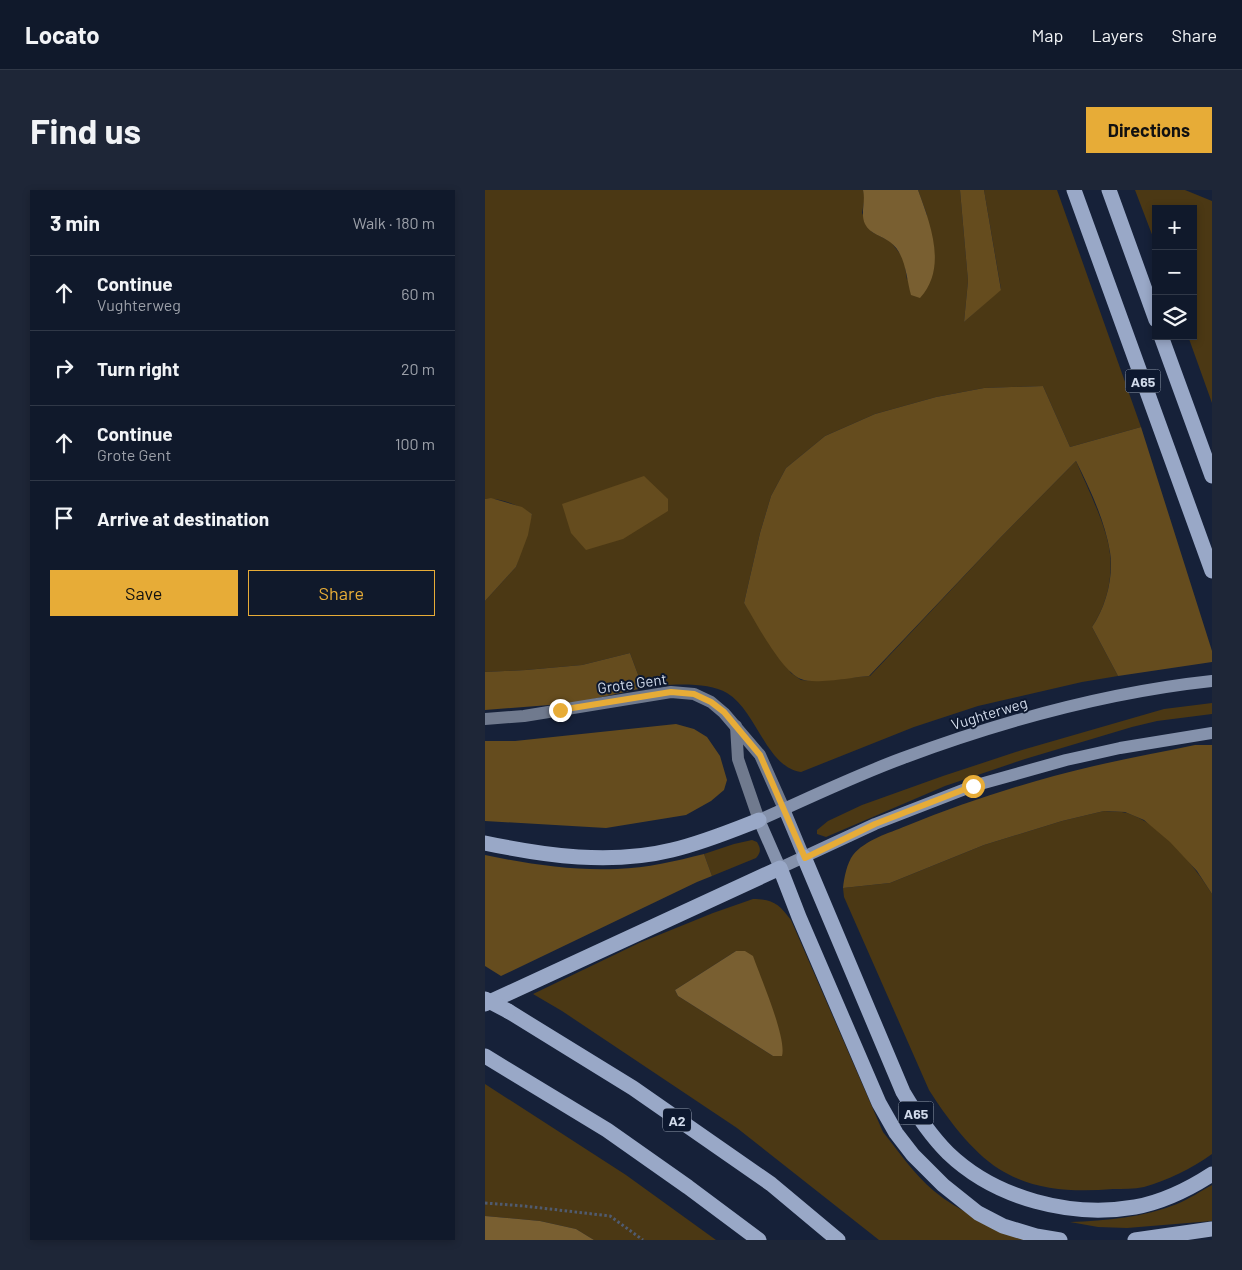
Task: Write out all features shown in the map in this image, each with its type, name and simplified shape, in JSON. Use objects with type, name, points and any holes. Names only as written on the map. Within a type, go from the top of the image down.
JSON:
[{"type":"highway","name":"A65","points":[[1074,190],[1212,571]]},
{"type":"highway","points":[[1109,190],[1152,309]]},
{"type":"highway","name":"A65","points":[[1162,340],[1212,476]]},
{"type":"highway","points":[[485,844],[566,856],[601,858],[631,856],[672,850],[727,833],[759,820]]},
{"type":"highway","name":"A65","points":[[805,858],[903,1092],[932,1135],[956,1159],[989,1182],[1022,1197],[1066,1208],[1098,1210],[1136,1206],[1173,1196],[1212,1174]]},
{"type":"highway","name":"A65","points":[[780,868],[815,955],[879,1103],[913,1155],[943,1185],[978,1213],[1003,1226],[1036,1236],[1059,1240]]},
{"type":"highway","points":[[485,1004],[780,868]]},
{"type":"highway","name":"A2","points":[[485,999],[508,1011],[633,1088],[771,1184],[838,1240]]},
{"type":"highway","points":[[485,1056],[607,1130],[759,1240]]},
{"type":"highway","points":[[1135,1240],[1212,1229]]},
{"type":"main road","name":"Vughterweg","points":[[759,820],[850,779],[946,743],[1026,719],[1133,693],[1212,681]]},
{"type":"main road","points":[[759,820],[780,868],[875,824],[973,786],[1066,760],[1120,748],[1212,733]]},
{"type":"main road","points":[[784,809],[805,858]]},
{"type":"street","name":"Grote Gent","points":[[485,719],[524,716],[671,692],[694,694],[711,702],[724,712],[760,755],[784,809]]},
{"type":"street","points":[[736,726],[739,759],[759,820]]},
{"type":"path","points":[[485,1203],[610,1216],[643,1240]]},
{"type":"shaded area","points":[[485,190],[863,190],[865,197],[862,213],[872,232],[891,242],[904,259],[907,280],[927,215],[918,190],[960,190],[968,281],[964,322],[1001,289],[984,190],[1057,190],[1141,427],[1070,447],[1043,386],[984,388],[936,397],[875,414],[825,436],[786,468],[771,496],[760,533],[744,603],[791,673],[801,680],[812,681],[870,676],[1000,538],[1076,461],[1101,519],[1108,543],[1111,563],[1105,601],[1092,627],[1118,676],[1082,682],[978,706],[914,727],[801,772],[789,768],[779,760],[770,750],[746,712],[727,693],[719,689],[686,684],[643,688],[630,653],[582,665],[485,672],[485,601],[516,567],[532,514],[510,503],[497,499],[485,499]]},
{"type":"shaded area","points":[[863,190],[918,190],[931,231],[935,259],[933,273],[928,286],[920,298],[911,295],[902,259],[895,247],[870,230],[865,224],[863,216]]},
{"type":"shaded area","points":[[960,190],[984,190],[1001,290],[964,322],[968,281]]},
{"type":"shaded area","points":[[1135,190],[1185,190],[1212,201],[1212,403],[1189,340],[1197,340],[1197,205],[1152,205],[1152,235]]},
{"type":"shaded area","points":[[1043,386],[1070,447],[1141,427],[1212,651],[1212,662],[1118,676],[1092,627],[1105,601],[1110,581],[1111,561],[1108,540],[1092,494],[1076,461],[869,676],[807,681],[793,674],[769,645],[744,603],[760,533],[771,496],[786,468],[825,436],[875,414],[936,397],[984,388]]},
{"type":"shaded area","points":[[644,476],[668,499],[668,511],[623,539],[586,550],[571,533],[562,504]]},
{"type":"shaded area","points":[[491,498],[522,507],[532,514],[528,535],[516,567],[485,601],[485,499]]},
{"type":"shaded area","points":[[630,653],[643,688],[575,703],[485,710],[485,672],[582,665]]},
{"type":"shaded area","points":[[1212,703],[1212,714],[1157,721],[1132,727],[1025,759],[945,786],[826,837],[817,834],[817,830],[828,821],[862,805],[943,776],[1022,750],[1164,709]]},
{"type":"shaded area","points":[[676,724],[694,729],[707,737],[720,756],[727,780],[724,790],[711,801],[686,815],[606,828],[485,821],[485,741],[515,741]]},
{"type":"shaded area","points":[[1195,745],[1212,745],[1212,894],[1197,871],[1170,842],[1144,820],[1125,812],[1104,811],[1062,821],[984,845],[890,883],[843,888],[847,866],[853,855],[864,845],[885,834],[975,800],[1046,778]]},
{"type":"shaded area","points":[[1104,811],[1127,813],[1140,818],[1152,826],[1186,858],[1212,894],[1212,1154],[1179,1174],[1144,1187],[1069,1190],[1026,1182],[999,1169],[969,1143],[944,1112],[929,1090],[844,897],[843,888],[890,883],[984,845],[1062,821]]},
{"type":"shaded area","points":[[752,840],[757,842],[760,849],[756,858],[712,876],[704,854]]},
{"type":"shaded area","points":[[704,854],[712,876],[501,976],[485,966],[485,855],[551,866],[600,869],[650,866]]},
{"type":"shaded area","points":[[753,899],[771,901],[783,910],[791,920],[883,1132],[907,1163],[944,1199],[978,1218],[1026,1240],[879,1240],[737,1128],[562,1011],[533,994],[639,943]],"holes":[[[736,951],[745,951],[782,1056],[773,1056],[678,996],[675,990]]]},
{"type":"shaded area","points":[[736,951],[745,951],[753,956],[777,1022],[781,1036],[782,1056],[773,1056],[678,996],[675,990]]},
{"type":"shaded area","points":[[485,1084],[626,1175],[716,1240],[594,1240],[576,1229],[540,1221],[485,1216]]},
{"type":"shaded area","points":[[1212,1185],[1212,1221],[1127,1228],[1098,1227],[1070,1222],[1097,1221],[1151,1212],[1181,1202]]},
{"type":"shaded area","points":[[485,1216],[540,1221],[576,1229],[594,1240],[485,1240]]},
{"type":"route","points":[[560,710],[671,692],[694,694],[711,702],[724,712],[760,755],[805,858],[875,824],[973,786]]}]
